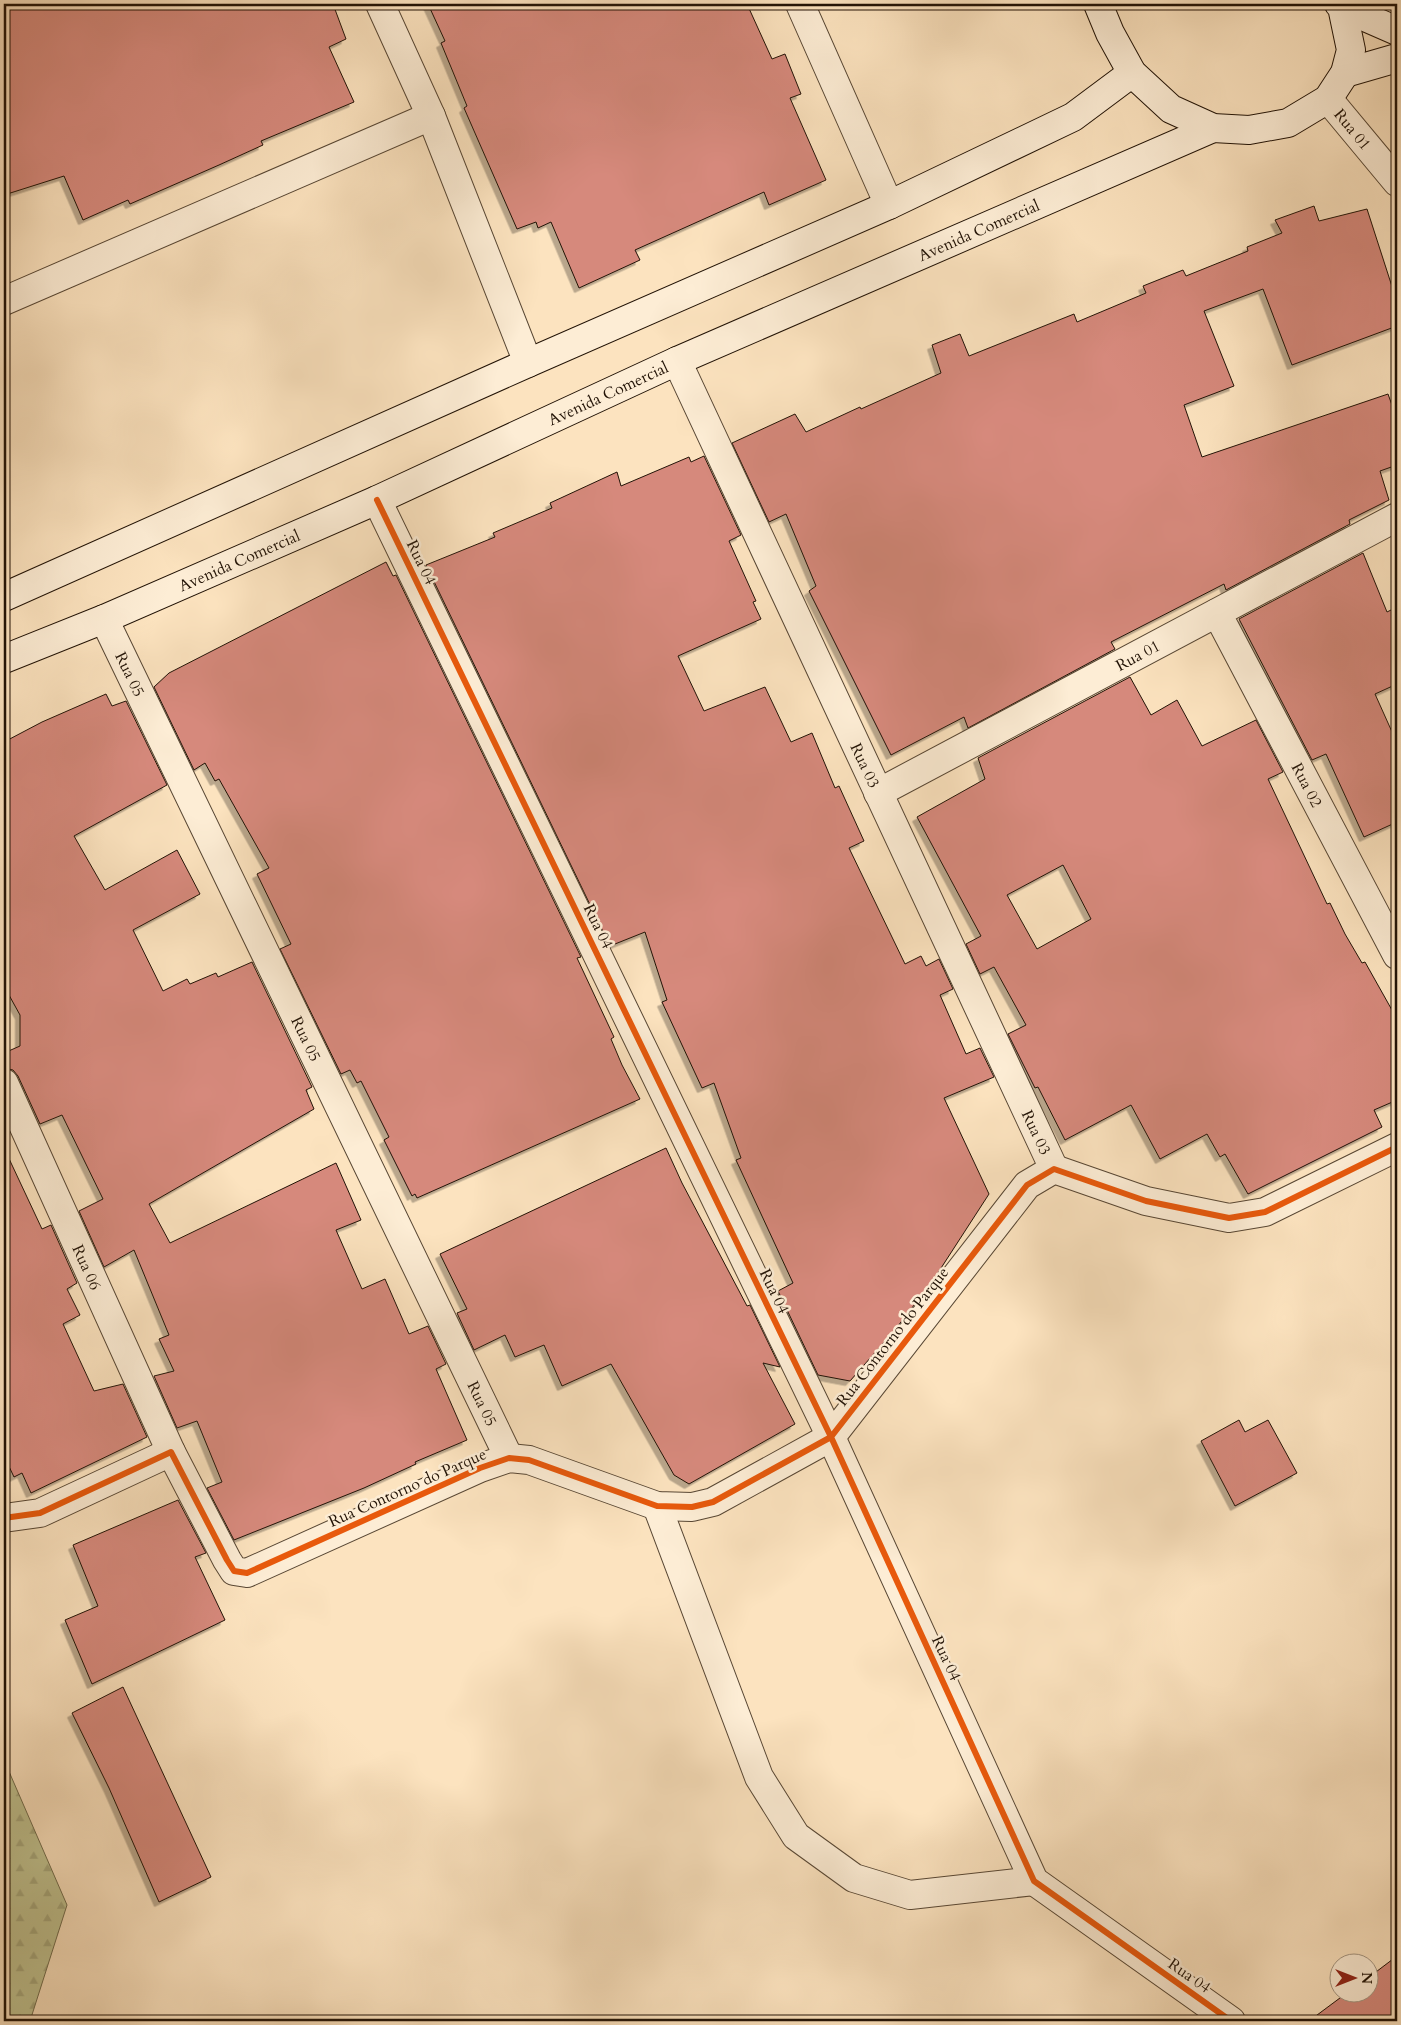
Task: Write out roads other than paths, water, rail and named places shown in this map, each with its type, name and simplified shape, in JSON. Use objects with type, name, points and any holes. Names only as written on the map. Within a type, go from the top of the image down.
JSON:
[{"type":"street","points":[[380,4],[431,116],[528,363]]},
{"type":"street","points":[[800,4],[889,206]]},
{"type":"street","points":[[1098,4],[1110,33],[1132,73],[1171,109],[1213,128],[1249,130],[1288,123],[1328,99],[1345,73],[1351,50],[1341,5]]},
{"type":"street","points":[[1341,5],[1397,31]]},
{"type":"street","points":[[1345,73],[1397,58]]},
{"type":"street","points":[[4,597],[528,363],[889,206],[1073,117],[1132,73]]},
{"type":"street","name":"Rua 01","points":[[1328,99],[1397,182]]},
{"type":"street","points":[[4,301],[431,116]]},
{"type":"street","name":"Avenida Comercial","points":[[4,659],[104,619],[377,500],[677,361],[1213,128]]},
{"type":"street","name":"Rua 03","points":[[677,361],[1054,1169]]},
{"type":"street","name":"Rua 04","points":[[377,500],[831,1437],[1034,1881],[1231,2021]]},
{"type":"street","name":"Rua 01","points":[[878,794],[1397,517]]},
{"type":"street","name":"Rua 02","points":[[1217,613],[1397,955]]},
{"type":"street","name":"Rua 05","points":[[104,619],[509,1458]]},
{"type":"street","name":"Rua 06","points":[[4,1083],[171,1452]]},
{"type":"street","points":[[1054,1169],[1146,1201],[1229,1218],[1265,1212],[1397,1147]]},
{"type":"street","name":"Rua Contorno do Parque","points":[[171,1452],[234,1571],[248,1573],[480,1468],[509,1458],[529,1460],[656,1506],[692,1507],[713,1502],[831,1437],[1027,1186],[1054,1169]]},
{"type":"street","points":[[4,1517],[40,1513],[171,1452]]},
{"type":"street","points":[[656,1506],[760,1777],[796,1836],[854,1878],[910,1895],[1034,1881]]}]
